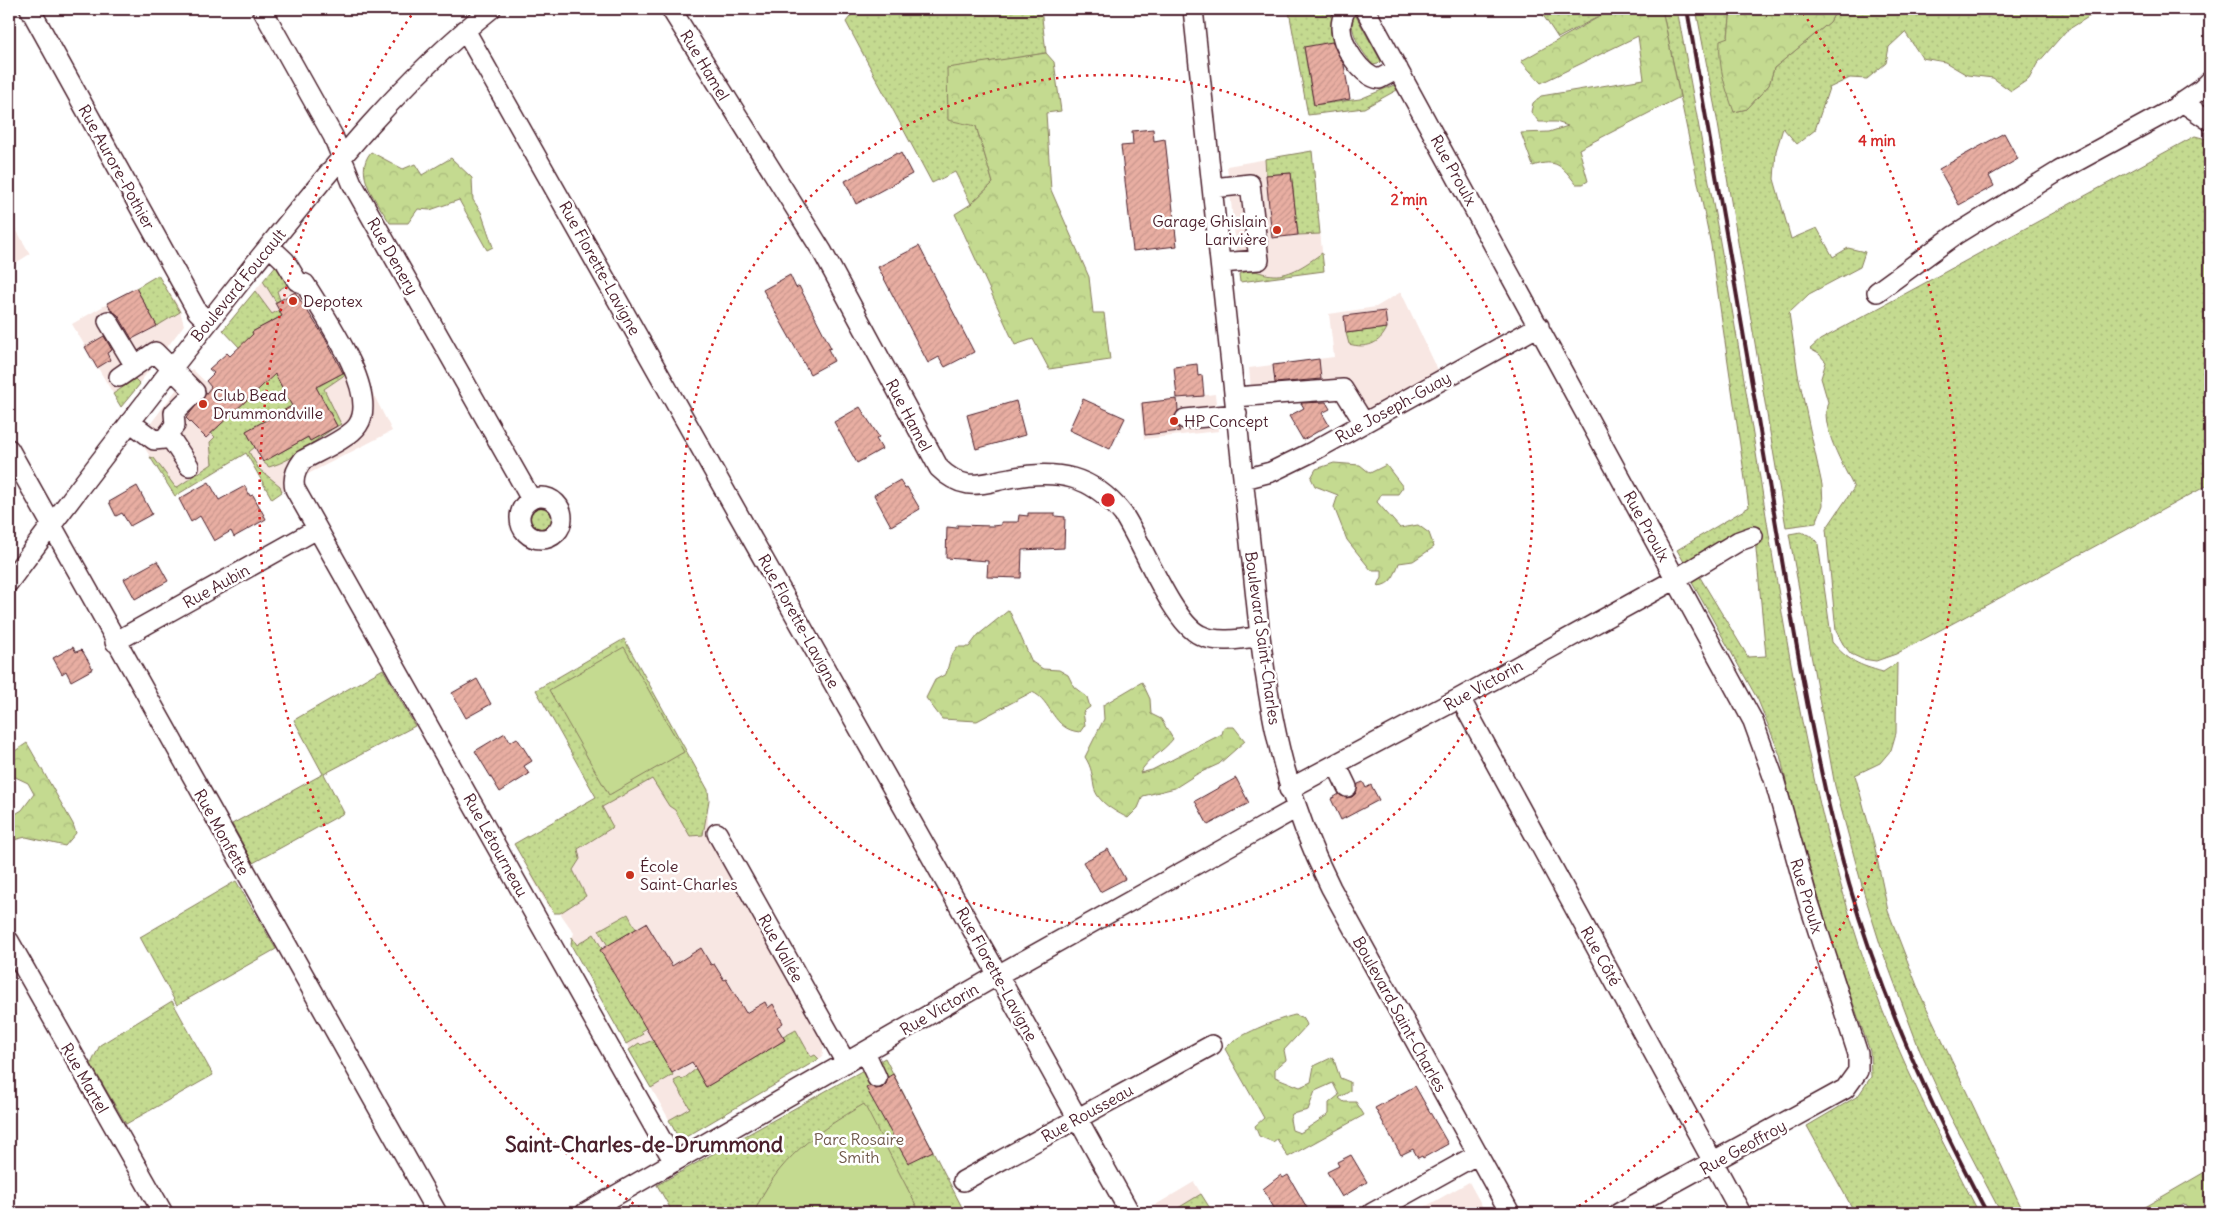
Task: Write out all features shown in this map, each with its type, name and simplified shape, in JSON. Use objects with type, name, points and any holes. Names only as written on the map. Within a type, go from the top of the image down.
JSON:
[{"type":"street","name":"Rue Aurore-Pothier","points":[[30,9],[197,311],[208,322]]},
{"type":"street","name":"Rue Denery","points":[[262,9],[333,136],[352,183],[531,499]]},
{"type":"street","name":"Boulevard Foucault","points":[[9,582],[172,367],[269,246],[405,86],[490,9]]},
{"type":"street","name":"Rue Hamel","points":[[671,9],[822,250],[939,468],[950,477],[970,484],[1043,473],[1070,477],[1091,486],[1114,503],[1123,514],[1175,608],[1191,630],[1210,639],[1260,636]]},
{"type":"street","name":"Boulevard Saint-Charles","points":[[1193,9],[1260,636],[1276,732],[1289,788],[1295,809],[1315,856],[1339,904],[1510,1213]]},
{"type":"street","points":[[1346,9],[1341,29],[1346,43],[1366,73],[1372,78],[1379,79],[1398,68]]},
{"type":"street","name":"Rue Proulx","points":[[1365,9],[1745,706],[1760,738],[1774,779],[1808,900],[1858,1054],[1858,1071]]},
{"type":"street","name":"Rue Florette-Lavigne","points":[[465,30],[998,975],[1130,1213]]},
{"type":"street","points":[[1877,292],[1955,235],[2059,171],[2182,102],[2202,89],[2210,81]]},
{"type":"street","points":[[2182,102],[2210,121]]},
{"type":"street","points":[[1213,188],[1250,184],[1259,260],[1221,263]]},
{"type":"street","name":"Rue Létourneau","points":[[269,246],[285,261],[297,281],[304,284],[341,344],[353,370],[363,404],[361,418],[353,431],[303,460],[297,467],[294,476],[295,489],[674,1162]]},
{"type":"street","name":"Rue Joseph-Guay","points":[[1244,479],[1271,472],[1539,326]]},
{"type":"street","points":[[110,334],[135,366]]},
{"type":"street","points":[[119,377],[155,352],[195,392],[174,414],[174,425],[168,436],[164,439],[154,440],[130,422]]},
{"type":"street","points":[[1185,419],[1236,405],[1343,389],[1364,422]]},
{"type":"street","points":[[168,436],[189,466]]},
{"type":"street","name":"Rue Monfette","points":[[9,450],[436,1213]]},
{"type":"street","name":"Rue Aubin","points":[[115,642],[317,529]]},
{"type":"street","name":"Rue Victorin","points":[[1289,788],[1460,698],[1676,579],[1739,541],[1753,536]]},
{"type":"street","name":"Rue Côté","points":[[1460,698],[1741,1213]]},
{"type":"street","points":[[1336,764],[1346,787]]},
{"type":"street","name":"Rue Victorin","points":[[585,1213],[998,975],[1295,809]]},
{"type":"street","name":"Rue Vallée","points":[[718,833],[846,1063]]},
{"type":"street","name":"Rue Martel","points":[[9,941],[163,1213]]},
{"type":"street","name":"Rue Rousseau","points":[[963,1181],[1212,1045]]},
{"type":"street","points":[[865,1052],[877,1078]]},
{"type":"street","name":"Rue Geoffroy","points":[[1619,1213],[1837,1095],[1851,1084],[1858,1071]]},
{"type":"street","points":[[1372,1213],[1478,1154]]},
{"type":"shaded area","points":[[1312,151],[1324,271],[1240,282],[1227,166]]},
{"type":"shaded area","points":[[9,217],[30,254],[9,267]]},
{"type":"shaded area","points":[[289,249],[338,324],[392,431],[302,477],[272,499],[246,453],[175,496],[139,439],[192,369],[215,391],[256,365],[223,330]]},
{"type":"shaded area","points":[[158,275],[179,307],[184,325],[121,407],[72,324]]},
{"type":"shaded area","points":[[1401,292],[1439,372],[1355,419],[1343,399],[1252,401],[1249,368],[1334,357],[1329,314],[1376,307]]},
{"type":"shaded area","points":[[1215,394],[1219,431],[1144,439],[1140,403]]},
{"type":"shaded area","name":"École Saint-Charles","points":[[624,639],[708,790],[708,837],[824,1046],[822,1057],[680,1139],[573,949],[571,942],[574,933],[560,913],[554,913],[548,907],[514,844],[596,797],[536,690]]},
{"type":"shaded area","points":[[1194,1182],[1213,1213],[1148,1213],[1147,1210]]},
{"type":"shaded area","points":[[1469,1182],[1486,1213],[1414,1213]]},
{"type":"green space","points":[[856,9],[1041,9],[1046,53],[947,69],[976,126],[993,183],[971,204],[955,172],[932,183],[846,22]]},
{"type":"green space","points":[[1298,9],[1339,9],[1340,41],[1304,48],[1314,105],[1360,99],[1394,85],[1397,90],[1364,108],[1308,115],[1289,11]]},
{"type":"green space","points":[[1352,9],[1381,61],[1378,64],[1373,65],[1356,39],[1352,25]]},
{"type":"green space","points":[[1539,9],[1613,9],[1558,38]]},
{"type":"green space","points":[[1613,9],[1662,9],[1680,97],[1579,149],[1588,181],[1583,184],[1576,184],[1567,172],[1558,165],[1547,163],[1533,166],[1521,133],[1549,132],[1568,126],[1556,122],[1539,122],[1531,112],[1533,103],[1541,96],[1644,79],[1638,36],[1541,83],[1521,61]]},
{"type":"green space","points":[[1662,9],[1677,9],[1718,228],[1788,649],[1815,783],[1831,850],[1850,915],[1882,1010],[1921,1098],[1979,1213],[1855,1213],[1807,1126],[1858,1096],[1871,1077],[1870,1051],[1832,943],[1793,811],[1780,755],[1758,700],[1690,579],[1698,574],[1748,657],[1766,656],[1754,528],[1747,528],[1684,562],[1677,550],[1749,507],[1711,245]]},
{"type":"green space","points":[[1696,9],[1731,9],[1728,37],[1734,112],[1747,109],[1769,85],[1774,68],[1830,22],[1837,9],[2101,9],[2066,31],[2037,64],[2029,79],[2011,91],[1993,78],[1967,75],[1945,62],[1922,58],[1905,32],[1889,47],[1886,63],[1867,79],[1850,78],[1829,88],[1815,130],[1797,144],[1783,128],[1776,151],[1774,179],[1791,239],[1817,228],[1833,257],[1848,248],[1865,252],[1860,267],[1809,294],[1789,313],[1798,374],[1822,485],[1823,505],[1816,523],[1786,527],[1718,124]]},
{"type":"green space","points":[[1731,9],[1837,9],[1830,22],[1774,68],[1769,85],[1747,109],[1734,112],[1723,77],[1720,59],[1720,40],[1728,37]]},
{"type":"green space","points":[[1046,53],[1054,62],[1061,111],[1046,113],[1051,190],[1089,277],[1093,313],[1104,313],[1110,360],[1049,369],[1033,339],[1015,345],[955,214],[971,204],[993,183],[976,126],[948,120],[947,68]]},
{"type":"green space","points":[[2195,136],[2210,140],[2210,484],[1896,654],[1876,661],[1862,659],[1851,654],[1836,631],[1826,529],[1854,488],[1834,446],[1827,422],[1828,402],[1821,378],[1826,362],[1819,354],[1810,349],[1820,340]]},
{"type":"green space","points":[[1312,151],[1320,234],[1298,235],[1291,173],[1266,175],[1265,159]]},
{"type":"green space","points":[[371,152],[403,169],[415,164],[422,175],[451,158],[472,178],[473,200],[481,212],[493,247],[487,250],[459,200],[430,210],[418,209],[408,223],[390,223],[374,198],[365,179],[366,161]]},
{"type":"green space","points":[[1322,253],[1324,271],[1240,282],[1239,274],[1253,271],[1280,275],[1299,268]]},
{"type":"green space","points":[[277,264],[290,283],[277,291],[280,300],[276,302],[263,281]]},
{"type":"green space","points":[[158,275],[180,312],[157,326],[136,288]]},
{"type":"green space","points":[[255,291],[272,314],[279,310],[291,333],[287,335],[278,318],[252,332],[292,406],[246,431],[255,447],[249,452],[259,469],[280,486],[282,492],[272,499],[246,453],[175,496],[150,457],[154,458],[176,488],[212,464],[210,442],[215,437],[211,433],[265,383],[256,365],[223,330]]},
{"type":"green space","points":[[1387,328],[1380,338],[1372,344],[1361,346],[1349,344],[1346,333]]},
{"type":"green space","points":[[296,344],[319,386],[346,371],[347,367],[346,374],[324,389],[341,424],[298,454],[269,467],[263,462],[308,437],[310,441],[337,426],[294,346]]},
{"type":"green space","points":[[135,379],[140,384],[121,407],[113,394]]},
{"type":"green space","points":[[1334,463],[1360,465],[1370,473],[1386,465],[1403,487],[1398,494],[1381,494],[1377,502],[1400,528],[1418,525],[1429,533],[1434,547],[1413,561],[1399,563],[1387,584],[1378,586],[1382,577],[1382,570],[1371,570],[1347,540],[1334,507],[1338,495],[1315,486],[1311,478],[1316,469]]},
{"type":"green space","points":[[541,507],[549,510],[552,518],[549,526],[541,529],[533,526],[530,518],[533,510]]},
{"type":"green space","points":[[1801,532],[1813,537],[1818,544],[1832,642],[1849,658],[1883,672],[1897,663],[1896,733],[1891,750],[1880,763],[1855,775],[1874,844],[1888,911],[1921,996],[2024,1213],[2001,1213],[1947,1110],[1920,1051],[1881,947],[1864,893],[1835,786],[1789,534]]},
{"type":"green space","points":[[1009,610],[1032,662],[1043,669],[1059,670],[1068,675],[1074,687],[1087,697],[1090,707],[1083,712],[1085,725],[1080,732],[1071,730],[1058,721],[1044,701],[1032,692],[977,721],[942,719],[926,698],[935,680],[946,674],[951,656],[957,647],[969,647],[978,635]]},
{"type":"green space","points":[[624,639],[708,790],[709,800],[703,835],[690,836],[675,810],[669,806],[652,779],[602,807],[613,827],[578,849],[580,859],[573,870],[586,896],[560,913],[554,913],[514,844],[596,797],[536,690]]},
{"type":"green space","points":[[624,647],[684,752],[609,795],[549,690]]},
{"type":"green space","points":[[383,669],[415,726],[324,774],[344,813],[253,863],[232,824],[323,774],[294,720]]},
{"type":"green space","points":[[1142,682],[1150,699],[1151,714],[1161,719],[1173,739],[1140,773],[1152,770],[1222,734],[1224,727],[1234,727],[1245,741],[1219,764],[1197,774],[1175,788],[1143,796],[1138,808],[1128,818],[1108,806],[1099,797],[1085,757],[1104,719],[1103,705]]},
{"type":"green space","points":[[27,743],[73,824],[76,833],[65,846],[26,837],[9,841],[9,818],[22,810],[34,794],[28,783],[9,774],[9,755]]},
{"type":"green space","points":[[236,881],[276,949],[177,1005],[140,937]]},
{"type":"green space","points":[[628,914],[636,929],[608,946],[599,930]]},
{"type":"green space","points":[[594,934],[646,1028],[641,1031],[643,1034],[626,1044],[571,945],[572,937],[577,945]]},
{"type":"green space","points":[[172,1001],[213,1075],[126,1124],[91,1064],[100,1045]]},
{"type":"green space","points":[[1295,1015],[1304,1018],[1307,1025],[1284,1050],[1286,1060],[1275,1069],[1275,1077],[1300,1087],[1311,1082],[1314,1066],[1333,1057],[1340,1078],[1350,1082],[1350,1091],[1339,1098],[1344,1102],[1356,1102],[1364,1115],[1288,1157],[1277,1139],[1273,1142],[1259,1136],[1255,1126],[1264,1118],[1225,1049],[1238,1038]],"holes":[[[1333,1083],[1339,1095],[1329,1103],[1329,1114],[1300,1133],[1292,1130],[1290,1119],[1292,1114],[1308,1110],[1315,1091]]]},
{"type":"green space","points":[[796,1030],[811,1057],[815,1055],[819,1059],[684,1138],[678,1137],[669,1120],[690,1108],[674,1081],[680,1078],[682,1080],[696,1069],[706,1087],[785,1040],[783,1037]]},
{"type":"green space","points":[[653,1040],[673,1075],[651,1088],[629,1050],[639,1043],[641,1045]]},
{"type":"green space","name":"Parc Rosaire Smith","points":[[885,1058],[965,1213],[673,1213],[657,1185]]},
{"type":"green space","points":[[864,1104],[920,1213],[754,1213],[763,1194],[774,1178],[799,1149],[830,1125]]},
{"type":"green space","points":[[2210,1169],[2210,1213],[2191,1213],[2185,1204],[2168,1213],[2134,1213]]},
{"type":"green space","points":[[1201,1194],[1213,1213],[1170,1213]]},
{"type":"building","points":[[1332,42],[1344,65],[1350,99],[1314,105],[1304,47]]},
{"type":"building","points":[[1153,129],[1154,141],[1165,139],[1177,246],[1133,251],[1121,146],[1133,145],[1132,131]]},
{"type":"building","points":[[2004,133],[2018,159],[1989,176],[1994,186],[1959,205],[1939,169]]},
{"type":"building","points":[[897,153],[898,155],[901,153],[912,174],[856,204],[845,181]]},
{"type":"building","points":[[1291,173],[1298,235],[1272,238],[1266,175]]},
{"type":"building","points":[[919,246],[974,352],[945,367],[939,357],[928,363],[878,267]]},
{"type":"building","points":[[790,275],[796,288],[799,286],[831,348],[828,349],[834,361],[810,374],[763,290]]},
{"type":"building","points":[[136,288],[157,326],[132,339],[118,315],[111,310],[107,303]]},
{"type":"building","points":[[295,292],[325,338],[343,373],[316,387],[337,426],[310,441],[308,437],[263,462],[246,431],[292,406],[275,374],[206,438],[186,418],[211,387],[206,381],[214,373],[209,369],[227,353],[230,356],[253,334],[252,332],[282,316],[275,303]]},
{"type":"building","points":[[1385,311],[1387,328],[1346,333],[1344,316]]},
{"type":"building","points":[[104,336],[112,350],[107,353],[110,360],[97,368],[85,347]]},
{"type":"building","points":[[1319,359],[1321,379],[1275,383],[1273,365]]},
{"type":"building","points":[[1197,364],[1198,376],[1202,375],[1204,396],[1177,398],[1174,367]]},
{"type":"building","points":[[1083,399],[1125,418],[1110,449],[1069,430]]},
{"type":"building","points":[[1177,399],[1178,410],[1174,421],[1180,431],[1145,435],[1142,403]]},
{"type":"building","points":[[1016,401],[1025,435],[976,449],[967,415]]},
{"type":"building","points":[[1326,402],[1330,409],[1322,413],[1329,425],[1303,440],[1289,416],[1304,408],[1301,403]]},
{"type":"building","points":[[860,407],[879,437],[876,439],[882,449],[857,463],[834,422]]},
{"type":"building","points":[[900,480],[905,488],[907,487],[920,509],[891,526],[874,495]]},
{"type":"building","points":[[209,482],[219,500],[245,486],[250,496],[253,495],[266,519],[234,537],[231,531],[214,541],[200,516],[191,522],[179,499]]},
{"type":"building","points":[[137,486],[152,514],[130,526],[122,513],[116,516],[109,502]]},
{"type":"building","points":[[1028,513],[1055,513],[1055,516],[1065,517],[1064,548],[1022,550],[1021,578],[987,577],[988,561],[946,558],[947,527],[957,528],[957,525],[1001,525],[1001,522],[1018,522],[1019,515],[1028,516]]},
{"type":"building","points":[[157,561],[168,581],[135,599],[124,579]]},
{"type":"building","points":[[73,647],[76,652],[81,650],[83,652],[93,669],[71,681],[66,671],[62,674],[53,658]]},
{"type":"building","points":[[477,679],[491,704],[466,718],[452,693]]},
{"type":"building","points":[[505,733],[510,742],[517,738],[532,761],[524,766],[529,774],[500,792],[475,751]]},
{"type":"building","points":[[1236,778],[1249,803],[1208,825],[1195,801]]},
{"type":"building","points":[[1363,782],[1366,788],[1371,785],[1379,800],[1341,820],[1331,799],[1339,794],[1346,798],[1352,797],[1356,793],[1358,784]]},
{"type":"building","points":[[1108,849],[1125,879],[1100,892],[1083,862]]},
{"type":"building","points":[[646,923],[672,966],[701,948],[711,965],[714,964],[724,980],[726,979],[746,1013],[765,1002],[768,1008],[773,1004],[783,1023],[777,1027],[785,1040],[706,1087],[692,1062],[672,1073],[600,950]]},
{"type":"building","points":[[893,1074],[933,1151],[908,1163],[866,1088],[870,1086],[876,1089],[882,1088],[886,1084],[888,1077]]},
{"type":"building","points":[[1415,1086],[1448,1144],[1423,1158],[1422,1156],[1418,1158],[1413,1149],[1401,1155],[1375,1108]]},
{"type":"building","points":[[1351,1155],[1367,1182],[1342,1197],[1327,1172],[1339,1166],[1337,1162]]},
{"type":"building","points":[[1281,1175],[1283,1178],[1288,1175],[1310,1213],[1277,1213],[1263,1189]]},
{"type":"railway","points":[[1687,9],[1793,628],[1813,731],[1836,833],[1862,927],[1892,1011],[1927,1093],[1987,1213]]},
{"type":"place","name":"Garage Ghislain Larivière","points":[[1277,230]]},
{"type":"place","name":"Depotex","points":[[293,301]]},
{"type":"place","name":"Club Bead Drummondville","points":[[203,404]]},
{"type":"place","name":"HP Concept","points":[[1174,421]]},
{"type":"place","name":"École Saint-Charles","points":[[630,875]]},
{"type":"district","name":"Saint-Charles-de-Drummond","points":[[644,1145]]}]
